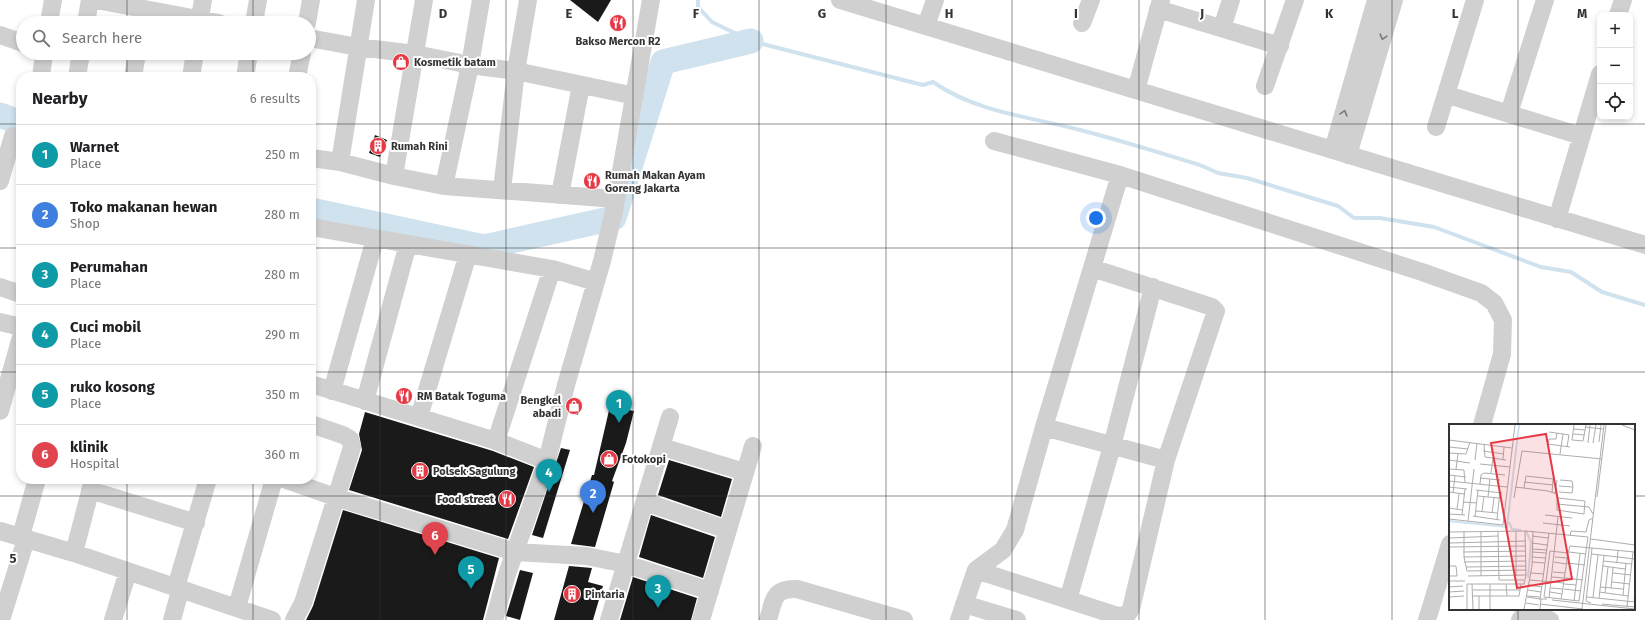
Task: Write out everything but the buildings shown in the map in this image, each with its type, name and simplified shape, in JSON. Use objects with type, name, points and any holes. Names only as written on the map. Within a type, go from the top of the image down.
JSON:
[{"type":"street","points":[[50,16],[53,0]]},
{"type":"street","points":[[87,16],[90,0]]},
{"type":"street","points":[[96,0],[172,16]]},
{"type":"street","points":[[201,16],[203,0]]},
{"type":"street","points":[[255,16],[258,0]]},
{"type":"street","points":[[308,16],[311,0]]},
{"type":"street","points":[[340,162],[366,0]]},
{"type":"street","points":[[394,176],[424,0]]},
{"type":"street","points":[[444,186],[470,65],[481,0]]},
{"type":"street","points":[[502,190],[516,71],[528,0]]},
{"type":"street","points":[[494,620],[507,574],[547,461],[566,385],[602,260],[615,205],[651,0]]},
{"type":"street","points":[[840,0],[1645,245]]},
{"type":"street","points":[[926,26],[935,0]]},
{"type":"street","points":[[1082,23],[1091,0]]},
{"type":"street","points":[[1222,28],[1231,0]]},
{"type":"street","points":[[1266,86],[1295,0]]},
{"type":"street","points":[[1341,153],[1376,0]]},
{"type":"street","points":[[1341,153],[1394,0]]},
{"type":"street","points":[[1436,127],[1448,95],[1475,0]]},
{"type":"street","points":[[1509,113],[1545,0]]},
{"type":"street","points":[[1619,12],[1623,0]]},
{"type":"street","points":[[1136,90],[1159,5],[1222,28],[1280,46]]},
{"type":"street","points":[[0,35],[16,41]]},
{"type":"street","points":[[316,39],[358,47],[415,54],[470,65],[516,71],[635,96]]},
{"type":"street","points":[[41,72],[43,60]]},
{"type":"street","points":[[78,72],[80,60]]},
{"type":"street","points":[[134,72],[136,60]]},
{"type":"street","points":[[192,72],[193,60]]},
{"type":"street","points":[[246,72],[248,60]]},
{"type":"street","points":[[298,72],[301,60]]},
{"type":"street","points":[[1557,219],[1597,84]]},
{"type":"street","points":[[560,195],[580,85]]},
{"type":"street","points":[[1448,95],[1581,136]]},
{"type":"street","points":[[0,181],[11,135]]},
{"type":"street","points":[[994,140],[1120,175],[1422,272],[1481,293],[1494,303],[1503,320],[1502,354],[1482,424]]},
{"type":"street","points":[[316,159],[340,162],[394,176],[444,186],[560,195],[615,205]]},
{"type":"street","points":[[1017,620],[962,612],[976,570],[1003,550],[1015,530],[1044,427],[1120,175]]},
{"type":"street","points":[[316,230],[552,269],[596,282]]},
{"type":"street","points":[[332,391],[375,239]]},
{"type":"street","points":[[365,401],[408,244]]},
{"type":"street","points":[[419,417],[468,254]]},
{"type":"street","points":[[976,570],[1118,616],[1127,615],[1129,613],[1135,594],[1166,460],[1216,312],[1212,307],[1092,268]]},
{"type":"street","points":[[496,441],[552,269]]},
{"type":"street","points":[[0,287],[16,292]]},
{"type":"street","points":[[1068,600],[1112,446],[1153,287]]},
{"type":"street","points":[[0,322],[16,326]]},
{"type":"street","points":[[0,410],[9,394],[16,361]]},
{"type":"street","points":[[316,386],[496,441],[547,461]]},
{"type":"street","points":[[609,620],[670,417]]},
{"type":"street","points":[[294,620],[303,603],[335,497],[352,447],[350,439],[343,434],[316,426]]},
{"type":"street","points":[[1044,427],[1166,460]]},
{"type":"street","points":[[701,620],[753,446]]},
{"type":"street","points":[[662,447],[745,472]]},
{"type":"street","points":[[1,620],[22,543],[36,484]]},
{"type":"street","points":[[172,620],[177,593],[207,484]]},
{"type":"street","points":[[239,616],[273,484]]},
{"type":"street","points":[[298,484],[335,497],[515,552],[586,556],[626,564],[710,591]]},
{"type":"street","points":[[74,553],[91,485],[196,523]]},
{"type":"street","points":[[645,502],[728,530]]},
{"type":"street","points":[[0,531],[22,543],[125,581],[177,593]]},
{"type":"street","points":[[0,542],[22,543],[74,553],[239,616],[272,620]]},
{"type":"street","points":[[1427,620],[1449,547]]},
{"type":"street","points":[[113,620],[125,581]]},
{"type":"street","points":[[768,620],[775,596],[780,591],[789,589],[797,589],[847,612],[904,620]]},
{"type":"street","points":[[1520,620],[1524,614],[1531,614],[1550,620]]},
{"type":"waterway","points":[[698,0],[698,7],[712,22],[751,41],[923,85],[933,82],[950,92],[985,107],[1110,138],[1200,165],[1218,173],[1247,178],[1338,206],[1354,218],[1380,218],[1434,227],[1541,267],[1571,272],[1602,292],[1645,305]]},
{"type":"waterway","points":[[316,211],[484,247],[614,218],[663,62],[751,41]]},
{"type":"waterway","points":[[0,115],[16,121]]},
{"type":"place","name":"Bakso Mercon R2","points":[[618,23]]},
{"type":"place","name":"Kosmetik batam","points":[[401,62]]},
{"type":"place","name":"Rumah Rini","points":[[378,146]]},
{"type":"place","name":"Rumah Makan Ayam Goreng Jakarta","points":[[592,181]]},
{"type":"place","name":"RM Batak Toguma","points":[[404,396]]},
{"type":"place","name":"Bengkel abadi","points":[[574,406]]},
{"type":"place","name":"Warnet","points":[[619,423]]},
{"type":"place","name":"Fotokopi","points":[[609,459]]},
{"type":"place","name":"Polsek Sagulung","points":[[420,471]]},
{"type":"place","name":"Cuci mobil","points":[[549,492]]},
{"type":"place","name":"Food street","points":[[507,499]]},
{"type":"place","name":"Toko makanan hewan","points":[[593,513]]},
{"type":"place","name":"klinik","points":[[435,555]]},
{"type":"place","name":"ruko kosong","points":[[471,589]]},
{"type":"place","name":"Pintaria","points":[[572,594]]},
{"type":"place","name":"Perumahan","points":[[658,608]]}]
